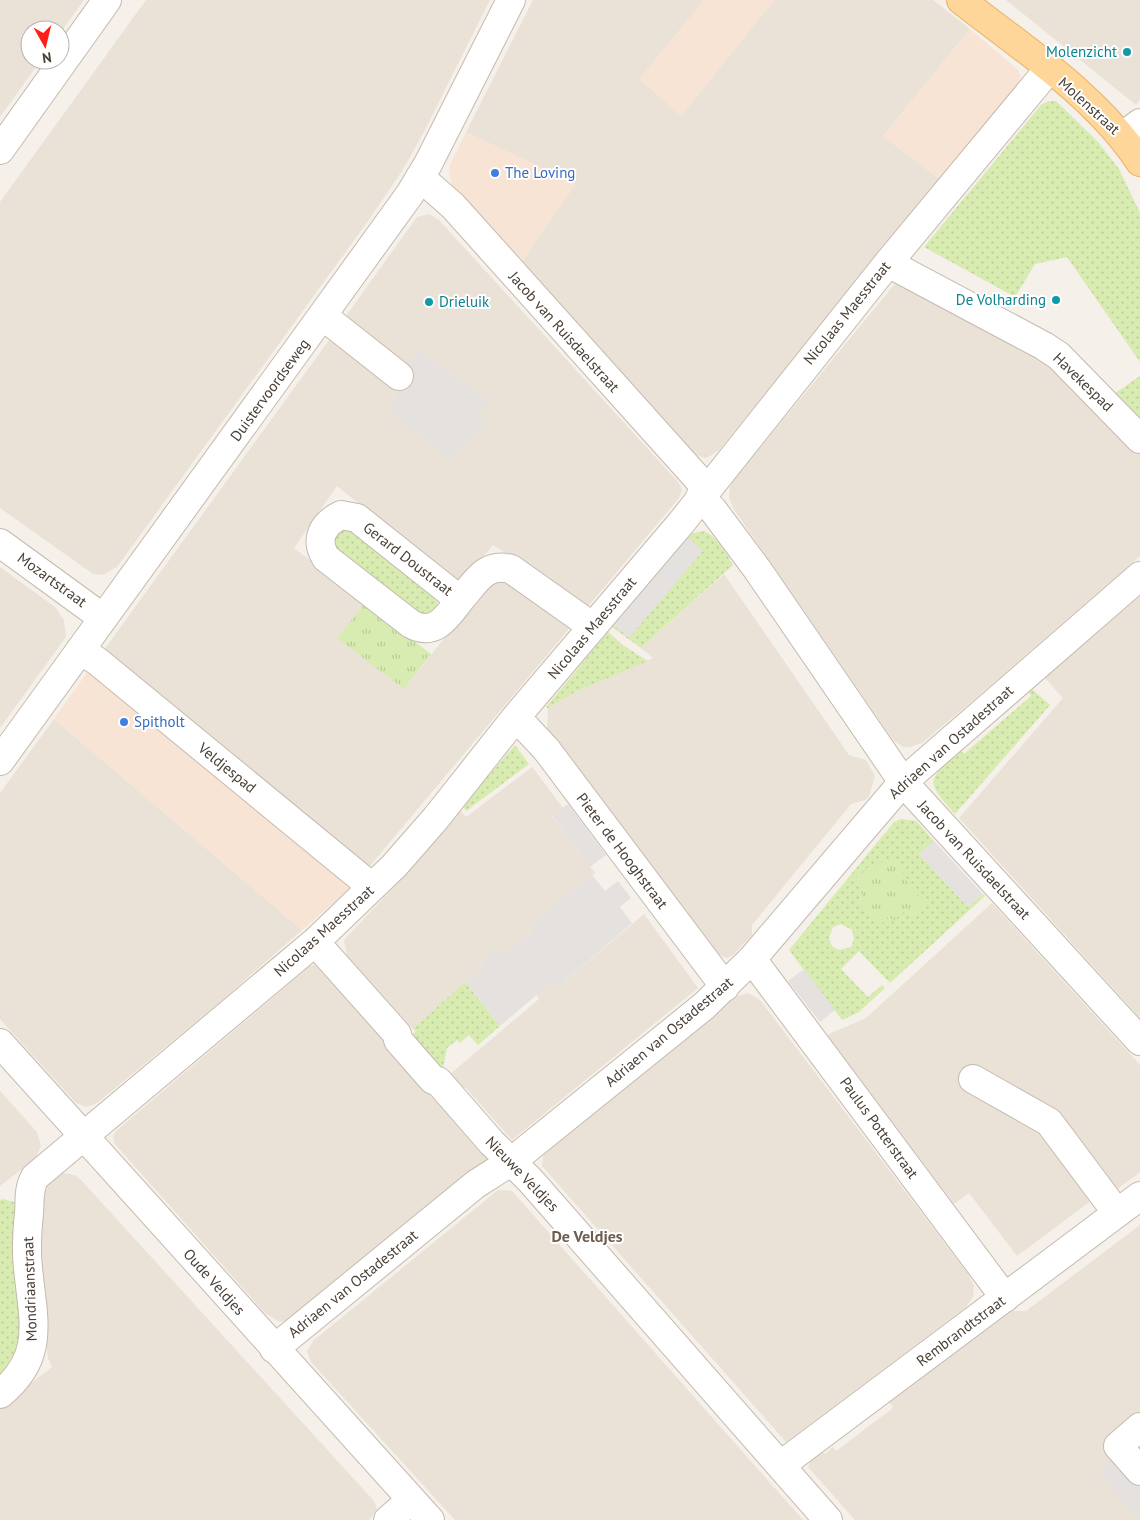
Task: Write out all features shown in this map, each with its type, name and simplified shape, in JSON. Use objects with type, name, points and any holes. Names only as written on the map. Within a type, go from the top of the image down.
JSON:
[{"type":"main road","name":"Molenstraat","points":[[961,0],[1049,69],[1100,113],[1132,130],[1140,162]]},
{"type":"street","points":[[0,150],[107,0]]},
{"type":"street","name":"Duistervoordseweg","points":[[0,761],[323,316],[420,177],[511,0]]},
{"type":"street","name":"Nicolaas Maesstraat","points":[[84,1137],[315,942],[394,866],[436,818],[516,717],[703,493],[888,263],[1049,69]]},
{"type":"street","name":"Jacob van Ruisdaelstraat","points":[[420,177],[453,206],[703,493],[902,782],[1140,1041]]},
{"type":"street","name":"Havekespad","points":[[888,263],[1044,346],[1059,356],[1140,439]]},
{"type":"street","points":[[323,316],[399,376]]},
{"type":"street","name":"Gerard Doustraat","points":[[460,600],[357,518],[341,515],[326,525],[321,533],[319,542],[326,558],[419,628],[437,627],[460,600],[479,577],[488,570],[499,566],[511,569],[592,627]]},
{"type":"street","name":"Mozartstraat","points":[[0,543],[103,618]]},
{"type":"street","name":"Adriaen van Ostadestraat","points":[[274,1349],[476,1184],[512,1161],[704,1006],[752,959],[902,782],[1140,576]]},
{"type":"street","name":"Veldjespad","points":[[80,650],[97,661],[372,888]]},
{"type":"street","name":"Pieter de Hooghstraat","points":[[516,717],[541,743],[724,987]]},
{"type":"street","name":"Nieuwe Veldjes","points":[[315,942],[397,1034],[398,1040],[433,1080],[438,1081],[492,1143],[512,1161],[828,1520]]},
{"type":"street","name":"Paulus Potterstraat","points":[[752,959],[1005,1298]]},
{"type":"street","name":"Oude Veldjes","points":[[0,1043],[430,1520]]},
{"type":"street","points":[[973,1079],[1049,1122],[1117,1213]]},
{"type":"street","name":"Mondriaanstraat","points":[[0,1394],[12,1384],[24,1368],[30,1357],[35,1335],[26,1245],[32,1183],[41,1172],[84,1137]]},
{"type":"street","name":"Rembrandtstraat","points":[[781,1465],[1140,1196]]},
{"type":"street","points":[[1140,1427],[1118,1446],[1140,1471]]},
{"type":"street","points":[[388,1520],[411,1500]]},
{"type":"shaded area","points":[[0,0],[84,0],[69,20],[20,20],[20,70],[34,70],[0,117]]},
{"type":"shaded area","points":[[146,0],[490,0],[424,132],[402,171],[368,221],[117,567],[102,575],[93,574],[0,508],[0,202]]},
{"type":"shaded area","points":[[533,0],[704,0],[697,9],[681,116],[774,0],[933,0],[970,29],[883,136],[941,180],[719,450],[705,458],[694,454],[520,264],[575,184],[466,132]]},
{"type":"shaded area","points":[[704,0],[774,0],[681,116],[639,79]]},
{"type":"shaded area","points":[[1006,0],[1140,0],[1140,99],[1136,105]]},
{"type":"shaded area","points":[[970,29],[1018,70],[1021,77],[1017,87],[941,180],[883,136]]},
{"type":"shaded area","points":[[466,132],[576,184],[520,264],[452,188],[449,167]]},
{"type":"shaded area","points":[[429,214],[439,220],[679,483],[682,490],[679,498],[585,610],[556,586],[493,545],[460,584],[337,486],[294,548],[365,603],[404,689],[492,578],[501,575],[573,624],[369,867],[101,654],[332,336],[487,424],[477,416],[488,400],[418,350],[405,368],[343,320],[417,217]]},
{"type":"shaded area","points":[[898,280],[1043,359],[1140,452],[1140,556],[922,743],[910,747],[903,747],[893,740],[733,508],[729,497],[730,487],[735,478]]},
{"type":"shaded area","points":[[418,350],[489,400],[477,416],[488,424],[449,459],[388,411],[400,391],[392,385]]},
{"type":"shaded area","points":[[688,538],[703,551],[629,638],[614,625]]},
{"type":"shaded area","points":[[0,567],[55,607],[64,620],[66,637],[0,728]]},
{"type":"shaded area","points":[[724,574],[849,755],[866,760],[875,776],[869,796],[865,800],[851,804],[752,925],[752,935],[733,955],[727,958],[719,955],[705,938],[547,729],[548,708],[577,691],[653,658],[641,648]]},
{"type":"shaded area","points":[[1140,596],[1140,1018],[959,818],[1063,698],[1045,678]]},
{"type":"shaded area","points":[[91,667],[353,886],[302,930],[54,719]]},
{"type":"shaded area","points":[[54,719],[302,930],[221,1001],[97,1103],[87,1107],[76,1103],[0,1019],[0,793]]},
{"type":"shaded area","points":[[532,767],[563,808],[552,816],[595,873],[530,926],[534,931],[503,958],[495,948],[478,970],[413,1029],[347,955],[344,940],[407,873],[460,810],[466,817]]},
{"type":"shaded area","points":[[568,804],[606,855],[590,867],[552,815]]},
{"type":"shaded area","points":[[934,841],[983,894],[968,907],[919,854]]},
{"type":"shaded area","points":[[592,875],[605,891],[618,881],[631,898],[620,907],[632,923],[558,987],[553,981],[500,1026],[465,982],[478,970],[495,947],[503,957],[534,931],[530,926]]},
{"type":"shaded area","points":[[992,903],[1140,1065],[1140,1172],[1112,1193],[1108,1188],[1017,1256],[969,1193],[954,1204],[827,1035],[866,1018]]},
{"type":"shaded area","points":[[644,914],[698,988],[512,1140],[465,1087],[462,1090],[449,1075],[539,999],[536,995],[553,981],[558,987]]},
{"type":"shaded area","points":[[315,965],[491,1158],[289,1320],[280,1322],[265,1313],[114,1143],[113,1136],[116,1131],[310,966]]},
{"type":"shaded area","points":[[804,969],[835,1010],[820,1022],[788,981]]},
{"type":"shaded area","points":[[748,993],[760,1000],[968,1274],[974,1286],[973,1297],[966,1307],[786,1442],[542,1166],[544,1152],[735,997]]},
{"type":"shaded area","points":[[0,1091],[37,1132],[41,1146],[35,1159],[0,1186]]},
{"type":"shaded area","points":[[62,1173],[75,1175],[81,1180],[374,1501],[377,1509],[369,1520],[0,1520],[0,1407],[52,1367],[48,1358],[46,1339],[48,1321],[40,1272],[38,1231],[46,1187],[50,1180]]},
{"type":"shaded area","points":[[498,1190],[512,1191],[803,1520],[455,1520],[311,1362],[307,1351],[313,1341]]},
{"type":"shaded area","points":[[1140,1225],[1140,1520],[855,1520],[808,1467],[811,1460],[822,1452],[825,1454],[833,1447],[836,1451],[893,1408],[889,1401],[1007,1311],[1026,1311]]},
{"type":"shaded area","points":[[1115,1458],[1140,1486],[1140,1520],[1098,1473]]},
{"type":"green space","points":[[1048,101],[1056,101],[1098,142],[1119,169],[1140,213],[1140,362],[1067,257],[1035,264],[1015,297],[924,247],[1041,105]]},
{"type":"green space","points":[[1140,376],[1140,426],[1111,396]]},
{"type":"green space","points":[[346,526],[438,598],[436,611],[424,617],[334,550],[331,536]]},
{"type":"green space","points":[[704,531],[717,541],[733,565],[641,648],[612,627],[614,625],[629,637],[702,551],[688,538],[693,533]]},
{"type":"green space","points":[[365,603],[431,654],[404,689],[337,638]]},
{"type":"green space","points":[[608,632],[624,646],[648,661],[577,691],[548,708],[546,707]]},
{"type":"green space","points":[[1032,689],[1050,705],[955,814],[934,787],[936,775],[941,768],[961,751],[964,754],[1031,696],[1029,692]]},
{"type":"green space","points":[[515,745],[529,764],[466,811],[463,806]]},
{"type":"green space","points":[[901,819],[916,821],[934,841],[919,854],[968,907],[983,894],[985,896],[890,983],[859,951],[841,969],[868,997],[882,985],[885,988],[859,1012],[842,1020],[789,950],[894,822]],"holes":[[[869,867],[907,909],[893,920],[858,903],[863,898],[863,889],[855,880]],[[841,924],[852,930],[854,939],[851,947],[839,950],[832,946],[829,938],[833,927]]]},
{"type":"green space","points":[[883,861],[896,861],[905,871],[901,875],[926,904],[913,915],[907,909],[893,921],[889,917],[879,926],[858,903],[863,898],[863,889],[854,880],[869,867],[873,871]]},
{"type":"green space","points":[[465,982],[500,1026],[478,1045],[469,1035],[460,1043],[457,1040],[447,1048],[443,1068],[440,1065],[436,1069],[409,1037],[416,1031],[413,1029]]},
{"type":"green space","points":[[3,1199],[17,1203],[25,1345],[0,1383],[0,1200]]},
{"type":"place","name":"Molenzicht","points":[[1127,52]]},
{"type":"place","name":"The Loving","points":[[495,173]]},
{"type":"place","name":"De Volharding","points":[[1056,300]]},
{"type":"place","name":"Drieluik","points":[[429,302]]},
{"type":"place","name":"Spitholt","points":[[124,722]]},
{"type":"district","name":"De Veldjes","points":[[587,1236]]}]
